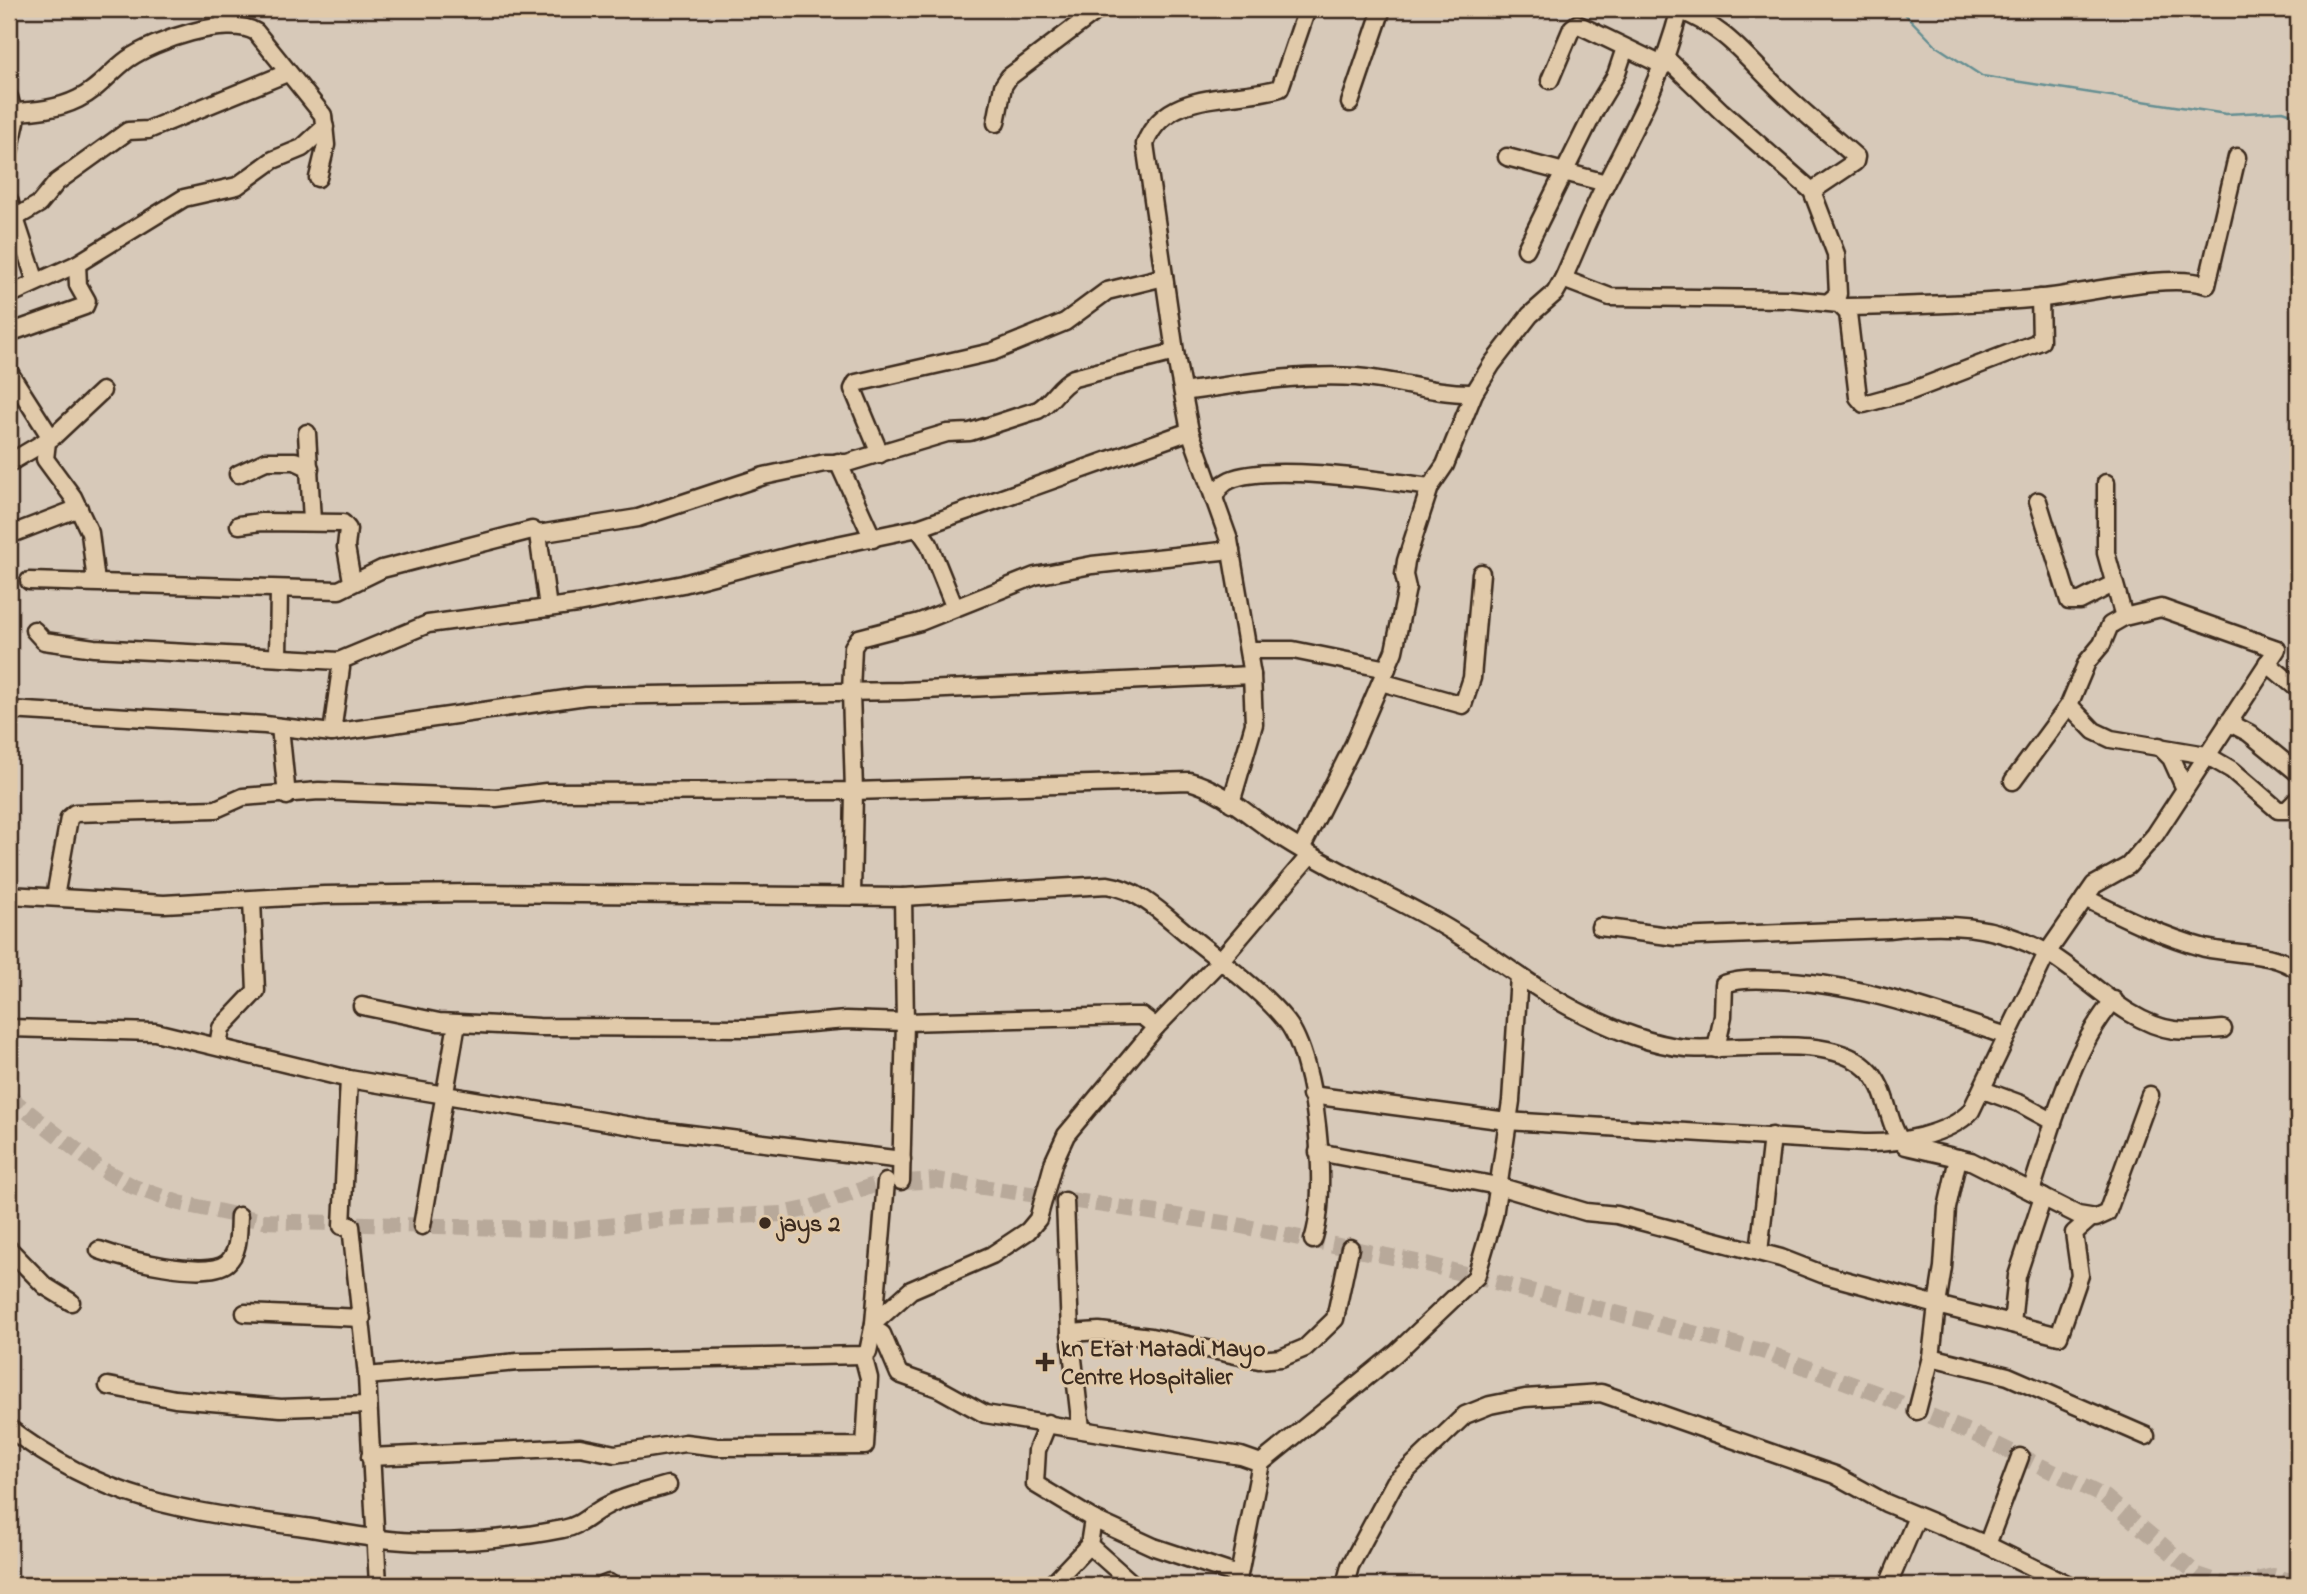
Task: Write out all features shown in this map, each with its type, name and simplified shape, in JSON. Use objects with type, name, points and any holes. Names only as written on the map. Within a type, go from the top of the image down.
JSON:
[{"type":"street","points":[[222,9],[226,26]]},
{"type":"street","points":[[996,123],[1003,86],[1009,77],[1099,9]]},
{"type":"street","points":[[1350,103],[1382,9]]},
{"type":"street","points":[[874,1326],[911,1290],[992,1255],[1028,1231],[1038,1219],[1054,1161],[1066,1135],[1156,1027],[1220,961],[1305,852],[1384,676],[1407,588],[1404,575],[1406,561],[1430,487],[1446,465],[1474,393],[1492,364],[1530,315],[1555,293],[1563,279],[1665,62],[1680,9],[1705,20],[1736,42],[1771,81],[1856,157],[1855,162],[1812,191]]},
{"type":"street","points":[[1231,803],[1254,724],[1249,650],[1231,550],[1190,431],[1175,352],[1145,144],[1153,126],[1186,105],[1280,88],[1303,11]]},
{"type":"street","points":[[1550,80],[1572,28],[1577,24],[1625,48],[1665,62],[1812,191],[1837,261],[1837,304],[1849,320],[1858,397],[1864,404],[1911,391],[2041,341],[2040,298]]},
{"type":"street","points":[[9,153],[16,132],[11,105],[67,104],[97,88],[127,59],[144,50],[206,29],[226,26],[256,32],[320,110],[326,145],[318,178]]},
{"type":"street","points":[[1526,249],[1566,173],[1595,108],[1616,75],[1625,48]]},
{"type":"street","points":[[15,218],[39,204],[57,182],[128,131],[148,130],[287,73]]},
{"type":"street","points":[[9,295],[77,264],[184,198],[237,186],[273,160],[302,148],[325,127]]},
{"type":"street","points":[[1507,157],[1606,183]]},
{"type":"street","points":[[1563,279],[1610,297],[1939,306],[2040,298],[2167,282],[2189,281],[2207,285],[2237,157]]},
{"type":"street","points":[[9,200],[36,282]]},
{"type":"street","points":[[9,333],[85,306],[87,300],[78,285],[77,264]]},
{"type":"street","points":[[880,454],[853,389],[856,383],[992,352],[1065,322],[1107,291],[1164,277]]},
{"type":"street","points":[[29,581],[339,590],[352,581],[382,569],[491,539],[532,530],[538,534],[638,518],[764,476],[880,454],[947,433],[970,432],[1048,404],[1060,387],[1074,378],[1175,352]]},
{"type":"street","points":[[9,372],[48,433],[45,459],[79,508],[90,533],[96,582]]},
{"type":"street","points":[[1183,392],[1328,376],[1358,377],[1454,394],[1474,393]]},
{"type":"street","points":[[9,463],[47,442],[102,391]]},
{"type":"street","points":[[34,630],[39,639],[55,643],[339,661],[428,624],[548,608],[683,584],[808,551],[918,528],[1190,431]]},
{"type":"street","points":[[307,433],[312,521]]},
{"type":"street","points":[[238,474],[266,461],[295,461],[310,468]]},
{"type":"street","points":[[838,462],[873,539]]},
{"type":"street","points":[[1214,499],[1217,489],[1230,480],[1277,473],[1430,487]]},
{"type":"street","points":[[2106,483],[2106,553],[2124,617]]},
{"type":"street","points":[[2038,501],[2069,601],[2080,601],[2113,584]]},
{"type":"street","points":[[9,527],[17,532],[79,508]]},
{"type":"street","points":[[239,525],[312,521],[345,525],[352,581]]},
{"type":"street","points":[[918,528],[929,544],[954,606]]},
{"type":"street","points":[[538,534],[548,608]]},
{"type":"street","points":[[852,896],[854,791],[851,692],[853,647],[859,638],[920,622],[1012,583],[1060,570],[1231,550]]},
{"type":"street","points":[[1249,650],[1293,650],[1384,676],[1463,705],[1472,678],[1481,573]]},
{"type":"street","points":[[278,657],[279,589]]},
{"type":"street","points":[[1311,1095],[1507,1121],[1877,1144],[1955,1124],[1972,1111],[2047,953],[2101,878],[2119,872],[2137,857],[2277,649],[2183,613],[2154,607],[2124,617],[2110,625],[2104,639],[2087,662],[2068,705],[2013,782]]},
{"type":"street","points":[[332,733],[341,668],[339,661]]},
{"type":"street","points":[[2267,663],[2298,689]]},
{"type":"street","points":[[9,710],[280,727],[332,733],[586,696],[851,692],[1252,674]]},
{"type":"street","points":[[2068,705],[2102,735],[2206,755],[2232,769],[2278,810],[2287,810],[2298,799]]},
{"type":"street","points":[[2228,722],[2249,733],[2298,773]]},
{"type":"street","points":[[280,727],[287,796]]},
{"type":"street","points":[[2159,746],[2171,758],[2185,789]]},
{"type":"street","points":[[55,897],[69,818],[73,813],[216,809],[243,797],[287,796],[319,791],[496,798],[558,792],[854,791],[1175,780],[1198,783],[1305,852],[1442,925],[1518,976],[1587,1015],[1622,1030],[1656,1043],[1716,1049],[1813,1048],[1849,1056],[1867,1068],[1880,1084],[1899,1139],[1918,1150],[1971,1161],[2078,1215],[2101,1217],[2109,1210],[2150,1095]]},
{"type":"street","points":[[9,895],[164,904],[324,895],[472,893],[903,898],[1117,887],[1138,895],[1220,961],[1287,1023],[1305,1058],[1318,1152],[1321,1188],[1313,1240]]},
{"type":"street","points":[[368,1376],[518,1362],[863,1355],[868,1352],[894,1182],[902,1160],[905,1022],[903,898]]},
{"type":"street","points":[[2085,898],[2184,942],[2236,954],[2273,957],[2298,970]]},
{"type":"street","points":[[218,1046],[221,1028],[256,991],[252,901]]},
{"type":"street","points":[[1600,927],[1676,937],[1957,924],[2012,936],[2047,953],[2151,1023],[2172,1030],[2223,1029]]},
{"type":"street","points":[[1048,1423],[1037,1450],[1035,1485],[1093,1519],[1153,1547],[1238,1580],[1261,1463],[1396,1353],[1476,1277],[1489,1241],[1498,1186],[1515,1060],[1518,976]]},
{"type":"street","points":[[1716,1049],[1723,1016],[1724,984],[1762,979],[1811,982],[1877,994],[2007,1036]]},
{"type":"street","points":[[2012,1324],[2017,1276],[2052,1121],[2068,1082],[2114,1000]]},
{"type":"street","points":[[362,1006],[457,1023],[726,1029],[846,1020],[905,1022],[1142,1016],[1156,1027]]},
{"type":"street","points":[[422,1226],[457,1023]]},
{"type":"street","points":[[9,1028],[155,1032],[349,1079],[650,1129],[902,1160]]},
{"type":"street","points":[[349,1079],[346,1226],[362,1318],[368,1376],[378,1585]]},
{"type":"street","points":[[1983,1090],[2021,1104],[2052,1121]]},
{"type":"street","points":[[1759,1252],[1772,1136]]},
{"type":"street","points":[[1318,1152],[1498,1186],[1569,1207],[1618,1216],[1759,1252],[1822,1274],[2053,1336],[2061,1334],[2080,1275],[2074,1233],[2091,1218]]},
{"type":"street","points":[[1917,1411],[1931,1357],[1943,1267],[1947,1208],[1958,1158]]},
{"type":"street","points":[[1065,1200],[1070,1333],[1081,1429]]},
{"type":"street","points":[[99,1250],[136,1262],[171,1267],[217,1267],[229,1261],[236,1248],[239,1216]]},
{"type":"street","points":[[1070,1333],[1099,1331],[1151,1337],[1259,1360],[1281,1357],[1305,1348],[1335,1319],[1350,1248]]},
{"type":"street","points":[[9,1249],[45,1286],[71,1302]]},
{"type":"street","points":[[245,1313],[362,1318]]},
{"type":"street","points":[[874,1326],[882,1334],[899,1374],[938,1388],[985,1414],[1241,1456],[1261,1463]]},
{"type":"street","points":[[370,1457],[580,1447],[615,1454],[685,1443],[719,1447],[866,1446],[869,1378],[863,1355]]},
{"type":"street","points":[[1931,1357],[2008,1376],[2146,1436]]},
{"type":"street","points":[[108,1386],[174,1399],[281,1408],[368,1405]]},
{"type":"street","points":[[1345,1585],[1350,1566],[1395,1482],[1465,1415],[1490,1405],[1525,1398],[1601,1392],[1821,1469],[1917,1517],[1987,1545],[2068,1585]]},
{"type":"street","points":[[9,1428],[60,1464],[91,1480],[155,1503],[194,1513],[424,1542],[483,1539],[564,1529],[585,1522],[600,1509],[622,1499],[668,1485]]},
{"type":"street","points":[[1987,1545],[2020,1457]]},
{"type":"street","points":[[1888,1585],[1917,1517]]},
{"type":"street","points":[[1051,1585],[1088,1545],[1093,1519]]},
{"type":"street","points":[[1088,1545],[1134,1585]]},
{"type":"waterway","points":[[1900,9],[1936,46],[1982,76],[2226,114],[2283,111],[2298,116]]},
{"type":"tunnel","points":[[9,1097],[98,1167],[134,1187],[179,1203],[263,1221],[575,1230],[663,1219],[782,1214],[810,1208],[877,1184],[936,1180],[1237,1225],[1426,1264],[1762,1351],[1876,1393],[1974,1434],[2105,1497],[2198,1575],[2227,1585]]},
{"type":"tunnel","points":[[2235,1585],[2273,1576],[2298,1583]]},
{"type":"place","name":"jays 2","points":[[765,1223]]},
{"type":"place","name":"kn Etat Matadi Mayo Centre Hospitalier","points":[[1045,1362]]}]
